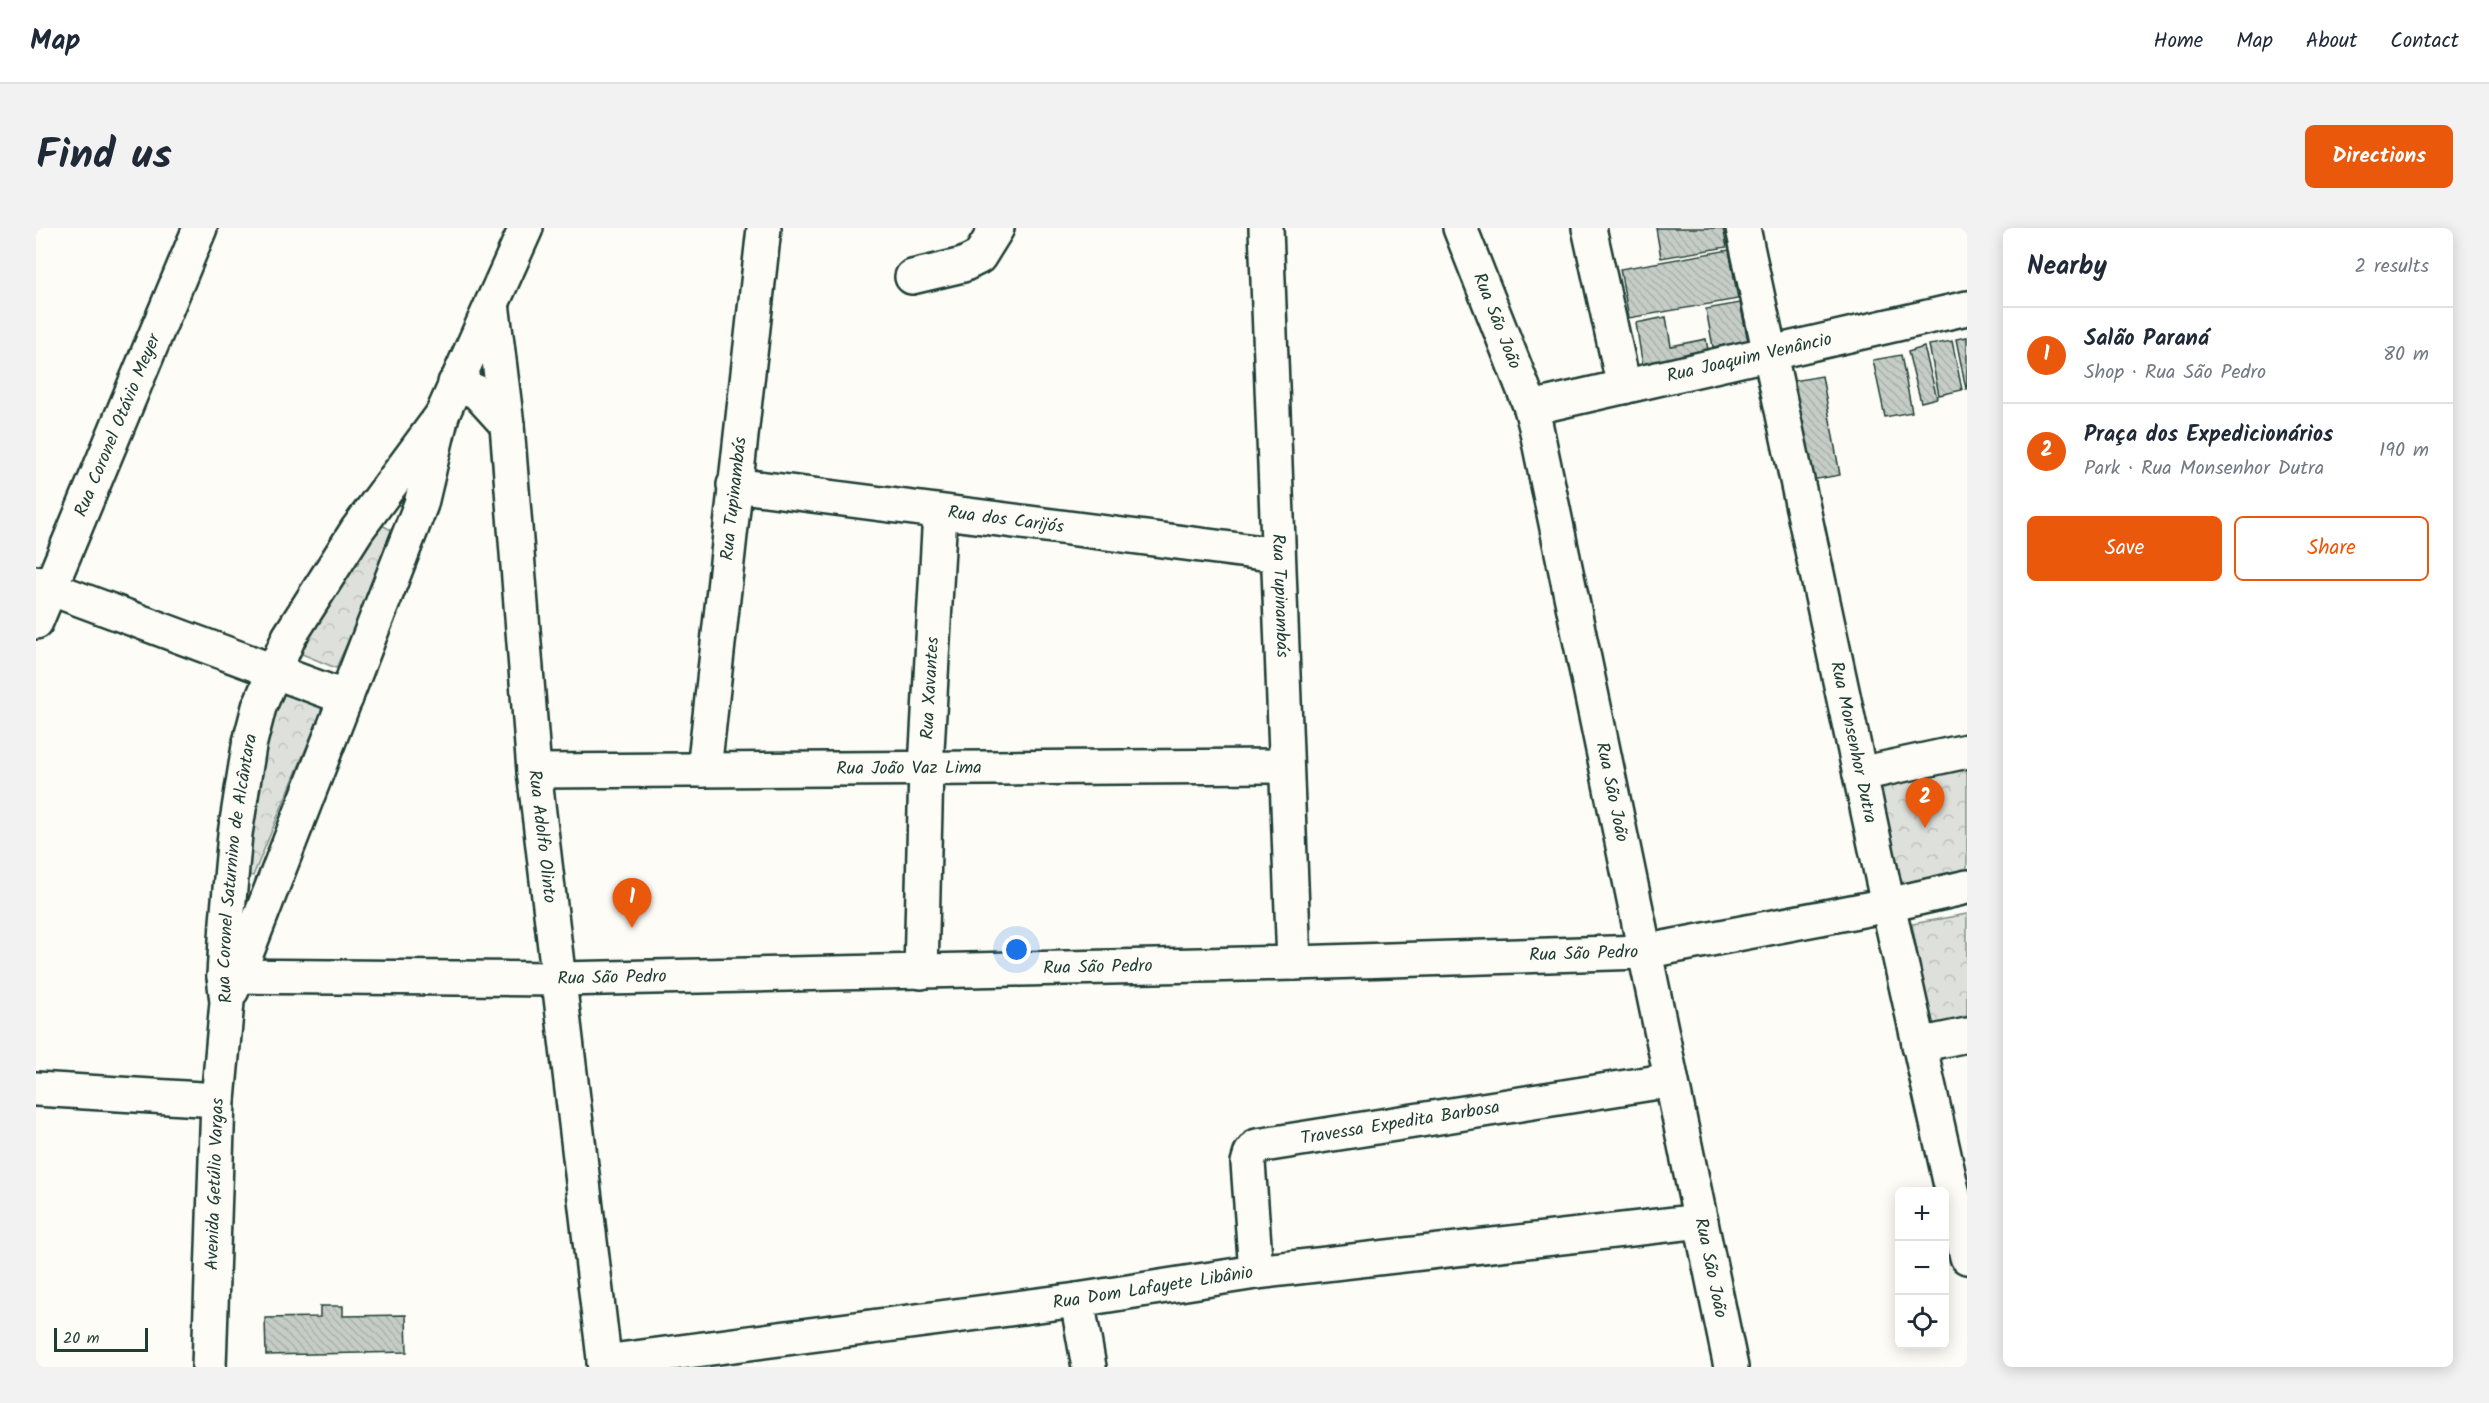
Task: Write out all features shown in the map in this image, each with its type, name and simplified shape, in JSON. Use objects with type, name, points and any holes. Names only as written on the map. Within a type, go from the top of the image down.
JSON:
[{"type":"street","name":"Rua Coronel Otávio Meyer","points":[[36,622],[43,586],[200,228]]},
{"type":"street","name":"Rua Coronel Saturnino de Alcântara","points":[[229,985],[346,698],[421,504],[442,415],[526,228]]},
{"type":"street","name":"Rua Tupinambás","points":[[704,770],[764,228]]},
{"type":"street","points":[[912,277],[963,265],[979,257],[997,228]]},
{"type":"street","name":"Rua Tupinambás","points":[[1266,228],[1294,963]]},
{"type":"street","name":"Rua São João","points":[[1460,228],[1531,408],[1731,1367]]},
{"type":"street","points":[[1589,228],[1624,387]]},
{"type":"street","name":"Rua Monsenhor Dutra","points":[[1743,228],[1888,905],[1967,1257]]},
{"type":"street","name":"Rua Adolfo Olinto","points":[[492,303],[507,425],[534,771],[605,1364]]},
{"type":"street","name":"Rua Joaquim Venâncio","points":[[1531,408],[1967,308]]},
{"type":"street","points":[[455,383],[477,393],[507,425]]},
{"type":"street","name":"Rua Coronel Saturnino de Alcântara","points":[[229,985],[235,834],[259,707],[289,637],[357,530],[442,415]]},
{"type":"street","name":"Rua dos Carijós","points":[[735,484],[1278,555]]},
{"type":"street","name":"Rua Xavantes","points":[[921,972],[926,768],[940,512]]},
{"type":"street","points":[[43,586],[274,669],[346,698]]},
{"type":"street","points":[[1860,774],[1967,751]]},
{"type":"street","name":"Rua João Vaz Lima","points":[[534,771],[1285,766]]},
{"type":"street","name":"Rua São Pedro","points":[[229,985],[921,972],[1643,952],[1888,905],[1967,887]]},
{"type":"street","name":"Avenida Getúlio Vargas","points":[[209,1367],[218,1100],[229,985]]},
{"type":"street","points":[[1919,1045],[1967,1035]]},
{"type":"street","name":"Travessa Expedita Barbosa","points":[[1256,1272],[1248,1163],[1251,1153],[1257,1146],[1671,1080]]},
{"type":"street","points":[[36,1089],[218,1100]]},
{"type":"street","name":"Rua Dom Lafayete Libânio","points":[[605,1364],[1077,1300],[1256,1272],[1701,1221]]},
{"type":"street","points":[[1077,1300],[1089,1367]]},
{"type":"green space","points":[[378,523],[397,533],[336,668],[292,650]]},
{"type":"green space","points":[[276,687],[324,705],[253,876],[243,874]]},
{"type":"green space","points":[[1967,766],[1967,872],[1894,886],[1874,784]]},
{"type":"green space","points":[[1967,914],[1967,1018],[1931,1025],[1912,924]]},
{"type":"building","points":[[1656,228],[1723,228],[1727,247],[1661,258]]},
{"type":"building","points":[[1729,250],[1738,299],[1629,318],[1620,269]]},
{"type":"building","points":[[1740,303],[1748,341],[1713,347],[1706,309]]},
{"type":"building","points":[[1666,317],[1671,346],[1706,339],[1709,356],[1643,367],[1636,323]]},
{"type":"building","points":[[1967,337],[1967,389],[1966,389],[1956,339]]},
{"type":"building","points":[[1952,341],[1962,390],[1939,395],[1929,345]]},
{"type":"building","points":[[1924,347],[1937,398],[1921,402],[1908,352]]},
{"type":"building","points":[[1901,355],[1912,412],[1885,417],[1873,360]]},
{"type":"building","points":[[1822,376],[1840,475],[1812,480],[1793,381]]},
{"type":"building","points":[[320,1306],[343,1306],[343,1316],[406,1315],[407,1352],[266,1355],[265,1318],[320,1317]]},
{"type":"place","name":"Praça dos Expedicionários","points":[[1925,828]]},
{"type":"place","name":"Salão Paraná","points":[[632,928]]}]
